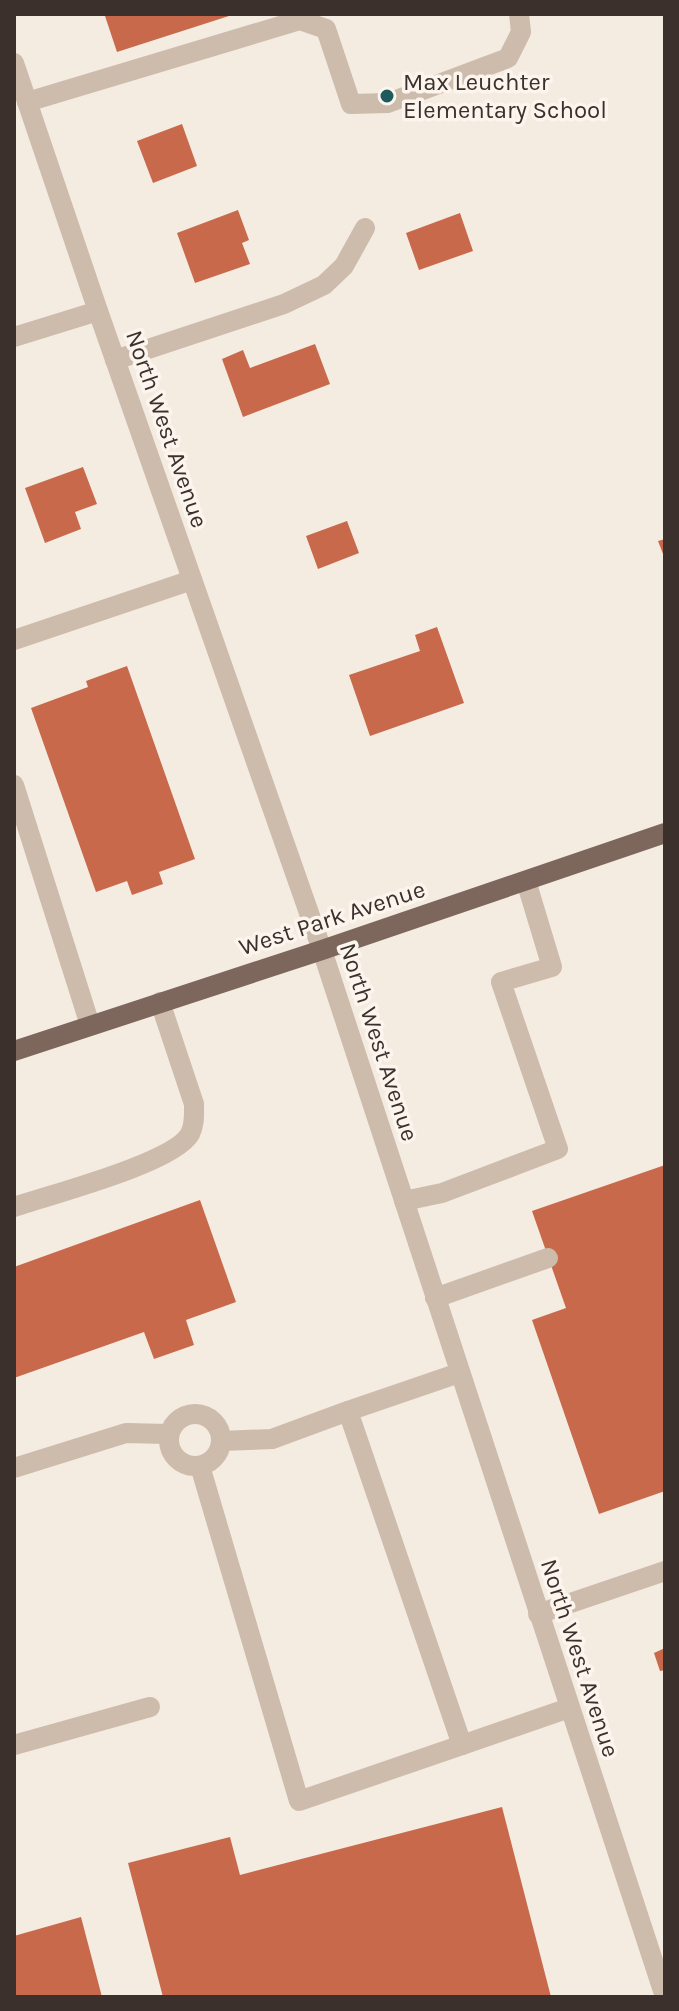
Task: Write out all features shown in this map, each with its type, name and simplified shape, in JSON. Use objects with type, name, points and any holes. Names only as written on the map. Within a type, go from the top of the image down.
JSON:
[{"type":"main road","name":"West Park Avenue","points":[[14,1051],[665,833]]},
{"type":"street","points":[[27,102],[300,20],[326,29],[351,104],[388,103],[508,58],[521,32],[519,14]]},
{"type":"street","name":"North West Avenue","points":[[14,63],[322,950],[665,1997]]},
{"type":"street","points":[[115,360],[284,304],[324,285],[344,266],[365,228]]},
{"type":"street","points":[[14,337],[98,311]]},
{"type":"street","points":[[14,640],[192,580]]},
{"type":"street","points":[[14,785],[90,1025]]},
{"type":"street","points":[[404,1201],[442,1193],[558,1149],[501,982],[552,967],[526,881]]},
{"type":"street","points":[[14,1207],[160,1158],[189,1136],[194,1120],[194,1104],[160,1002]]},
{"type":"street","points":[[435,1298],[548,1258]]},
{"type":"street","points":[[221,1441],[272,1439],[459,1373]]},
{"type":"street","points":[[348,1411],[462,1745]]},
{"type":"street","points":[[195,1414],[211,1419],[220,1433],[221,1441],[215,1458],[191,1467],[175,1458],[168,1443],[168,1434],[178,1419],[195,1414]]},
{"type":"street","points":[[14,1468],[126,1433],[168,1434]]},
{"type":"street","points":[[200,1466],[299,1801],[569,1708]]},
{"type":"street","points":[[538,1614],[665,1571]]},
{"type":"street","points":[[14,1745],[150,1707]]},
{"type":"building","points":[[232,15],[117,52],[105,16]]},
{"type":"building","points":[[182,124],[197,166],[153,183],[137,141]]},
{"type":"building","points":[[238,210],[249,240],[242,243],[250,264],[195,283],[177,233]]},
{"type":"building","points":[[460,213],[473,251],[419,270],[406,233]]},
{"type":"building","points":[[315,344],[330,384],[243,417],[222,359],[243,350],[250,368]]},
{"type":"building","points":[[83,467],[97,504],[75,512],[81,529],[45,543],[25,488]]},
{"type":"building","points":[[347,521],[359,553],[318,569],[306,536]]},
{"type":"building","points":[[665,539],[665,559],[658,541]]},
{"type":"building","points":[[437,627],[464,703],[370,736],[349,675],[420,651],[415,635]]},
{"type":"building","points":[[127,666],[195,859],[159,872],[163,884],[132,895],[127,881],[96,892],[31,708],[88,687],[86,681]]},
{"type":"building","points":[[665,1165],[665,1491],[599,1514],[532,1320],[566,1308],[532,1211]]},
{"type":"building","points":[[200,1200],[236,1302],[186,1320],[194,1345],[154,1359],[144,1332],[14,1378],[14,1267]]},
{"type":"building","points":[[665,1648],[665,1670],[660,1671],[654,1653]]},
{"type":"building","points":[[502,1807],[551,1997],[163,1997],[128,1863],[230,1837],[240,1875]]},
{"type":"building","points":[[81,1917],[102,1997],[14,1997],[14,1936]]},
{"type":"place","name":"Max Leuchter Elementary School","points":[[387,96]]}]
